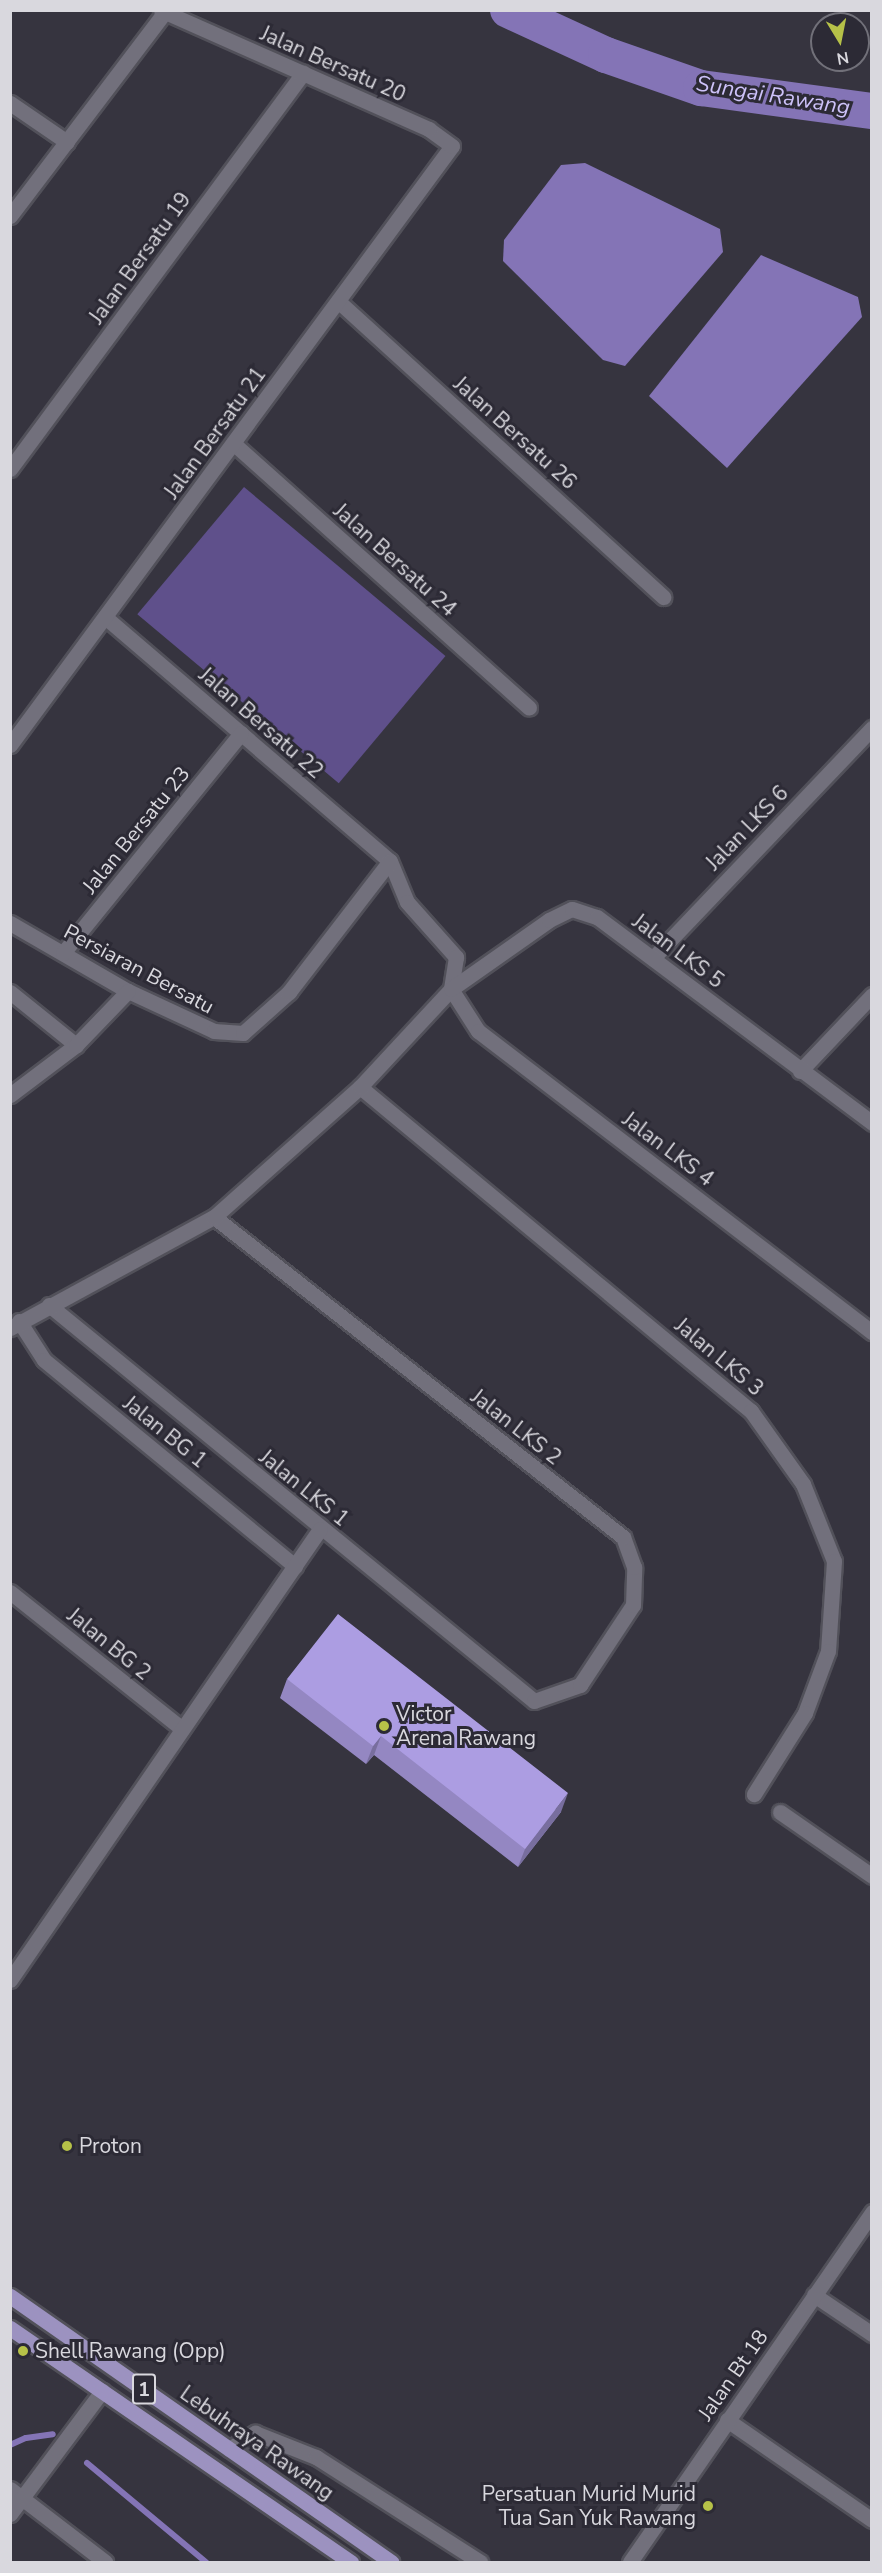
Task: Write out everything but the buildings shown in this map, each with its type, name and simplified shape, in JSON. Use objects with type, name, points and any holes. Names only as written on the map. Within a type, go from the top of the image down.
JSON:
[{"type":"main road","name":"Lebuhraya Rawang","points":[[10,2296],[391,2562]]},
{"type":"main road","name":"1","points":[[10,2328],[351,2562]]},
{"type":"street","name":"Jalan Bersatu 20","points":[[162,12],[429,129],[452,146]]},
{"type":"street","points":[[10,216],[162,12]]},
{"type":"street","name":"Jalan Bersatu 19","points":[[10,469],[303,73]]},
{"type":"street","points":[[10,103],[67,142]]},
{"type":"street","name":"Jalan Bersatu 21","points":[[10,745],[452,146]]},
{"type":"street","name":"Jalan Bersatu 26","points":[[338,301],[663,597]]},
{"type":"street","name":"Jalan Bersatu 24","points":[[233,443],[530,708]]},
{"type":"street","name":"Jalan Bersatu 22","points":[[105,617],[390,861]]},
{"type":"street","name":"Jalan LKS 6","points":[[653,958],[872,728]]},
{"type":"street","name":"Jalan Bersatu 23","points":[[63,953],[241,733]]},
{"type":"street","points":[[390,861],[407,902],[456,957],[451,989]]},
{"type":"street","name":"Persiaran Bersatu","points":[[10,923],[128,991],[214,1031],[243,1033],[289,992],[390,861]]},
{"type":"street","name":"Jalan LKS 5","points":[[15,1325],[214,1217],[360,1087],[451,989],[549,920],[572,909],[597,916],[872,1123]]},
{"type":"street","name":"Jalan LKS 4","points":[[451,989],[477,1030],[872,1332]]},
{"type":"street","points":[[10,1095],[76,1045],[128,991]]},
{"type":"street","points":[[10,992],[76,1045]]},
{"type":"street","points":[[800,1071],[872,995]]},
{"type":"street","name":"Jalan LKS 3","points":[[360,1087],[752,1411],[802,1484],[834,1561],[828,1652],[806,1713],[754,1794]]},
{"type":"street","name":"Jalan LKS 2","points":[[214,1217],[623,1537],[634,1567],[633,1605],[580,1685],[534,1701]]},
{"type":"street","name":"Jalan LKS 1","points":[[49,1305],[320,1529],[534,1701]]},
{"type":"street","name":"Jalan BG 1","points":[[15,1325],[44,1360],[295,1566]]},
{"type":"street","points":[[10,1980],[320,1529]]},
{"type":"street","name":"Jalan BG 2","points":[[10,1592],[182,1729]]},
{"type":"street","points":[[780,1812],[872,1876]]},
{"type":"street","name":"Jalan Bt 18","points":[[630,2562],[872,2212]]},
{"type":"street","points":[[814,2295],[872,2334]]},
{"type":"street","points":[[10,2514],[102,2391]]},
{"type":"street","points":[[727,2420],[872,2520]]},
{"type":"street","points":[[229,2449],[255,2433],[316,2457],[480,2562]]},
{"type":"street","points":[[10,2488],[105,2562]]},
{"type":"shaded area","points":[[585,163],[720,229],[723,252],[625,366],[603,360],[503,261],[504,240],[561,165]]},
{"type":"shaded area","points":[[761,255],[858,297],[862,317],[727,468],[649,396]]},
{"type":"shaded area","points":[[244,487],[445,656],[339,783],[137,614]]},
{"type":"waterway","name":"Sungai Rawang","points":[[508,10],[606,55],[701,88],[872,111]]},
{"type":"waterway","points":[[10,2445],[26,2438],[53,2434]]},
{"type":"waterway","points":[[87,2463],[206,2562]]},
{"type":"place","name":"Victor Arena Rawang","points":[[384,1726]]},
{"type":"place","name":"Proton","points":[[67,2146]]},
{"type":"place","name":"Shell Rawang (Opp)","points":[[23,2351]]},
{"type":"place","name":"Persatuan Murid Murid Tua San Yuk Rawang","points":[[708,2506]]}]
